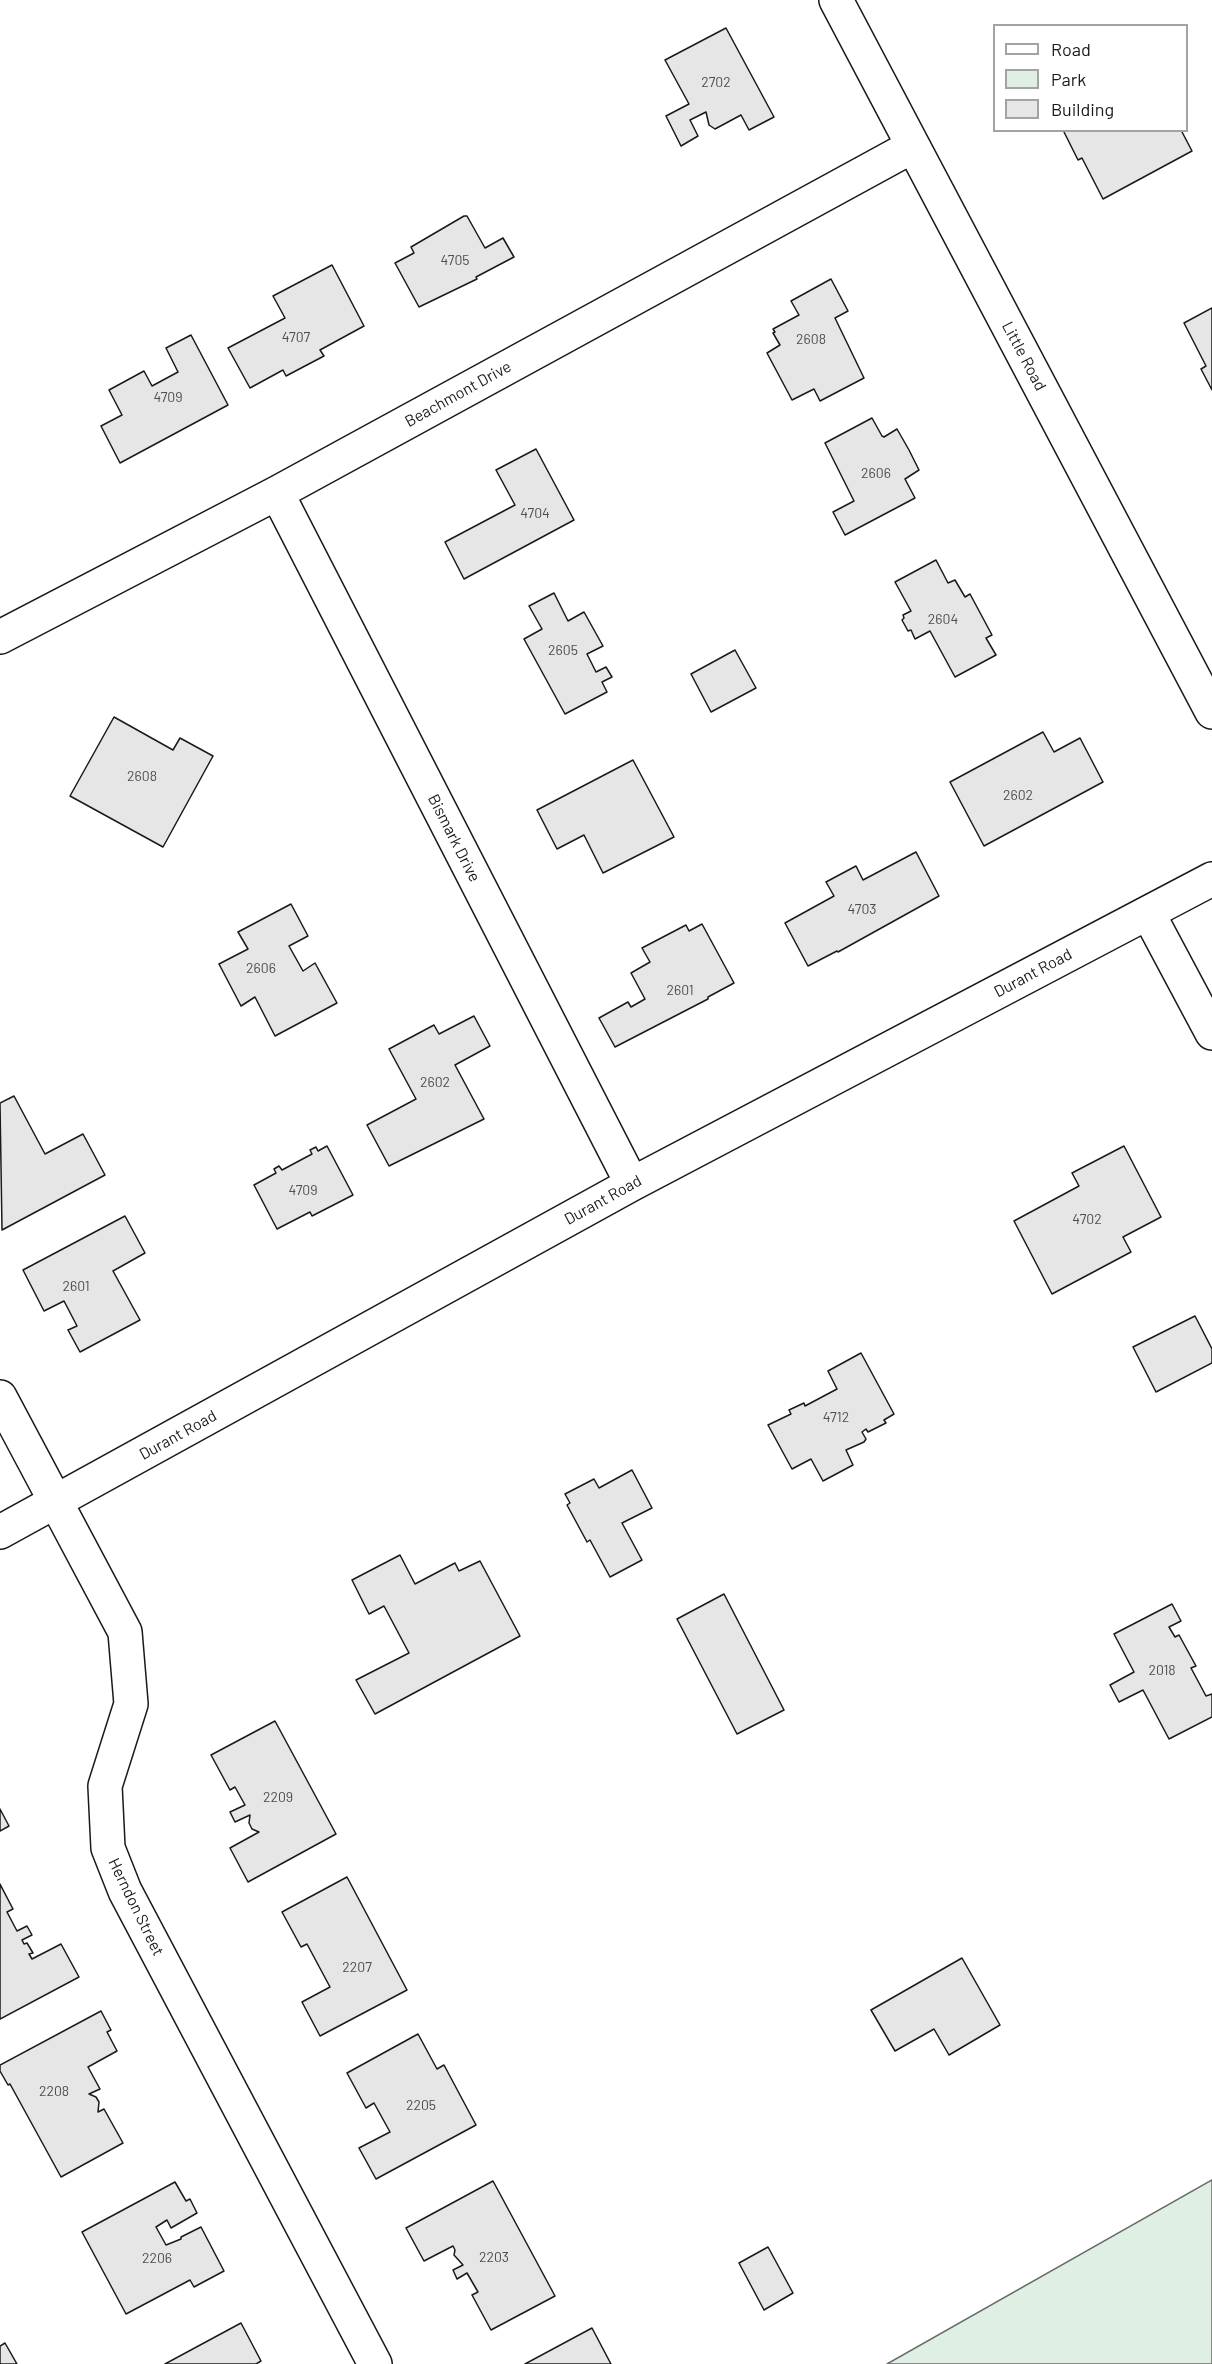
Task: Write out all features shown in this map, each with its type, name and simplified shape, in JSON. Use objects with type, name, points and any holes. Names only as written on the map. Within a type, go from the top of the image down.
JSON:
[{"type":"street","name":"Little Road","points":[[836,0],[1212,712]]},
{"type":"street","name":"Beachmont Drive","points":[[0,637],[277,493],[913,146]]},
{"type":"street","name":"Bismark Drive","points":[[277,493],[632,1184]]},
{"type":"street","name":"Durant Road","points":[[0,1532],[632,1184],[1212,879]]},
{"type":"street","points":[[1148,913],[1212,1033]]},
{"type":"street","name":"Herndon Street","points":[[0,1397],[125,1632],[131,1704],[105,1786],[108,1848],[125,1891],[375,2364]]},
{"type":"green space","points":[[1212,2180],[1212,2364],[887,2364]]},
{"type":"building","points":[[726,28],[774,117],[749,130],[741,115],[715,129],[709,125],[706,112],[690,120],[698,136],[681,146],[666,116],[689,104],[665,60]]},
{"type":"building","points":[[1064,132],[1182,132],[1192,151],[1103,199],[1082,158],[1078,160]]},
{"type":"building","points":[[467,216],[485,248],[503,238],[514,257],[476,277],[477,279],[419,307],[395,263],[414,253],[411,247]]},
{"type":"building","points":[[332,265],[364,326],[320,350],[324,356],[286,376],[283,370],[250,388],[228,348],[285,318],[273,296]]},
{"type":"building","points":[[831,279],[848,311],[835,318],[864,378],[820,401],[814,389],[792,400],[767,353],[780,345],[773,329],[799,315],[791,301]]},
{"type":"building","points":[[1212,308],[1212,390],[1201,369],[1206,366],[1184,323]]},
{"type":"building","points":[[191,335],[228,405],[120,463],[101,426],[122,415],[109,390],[144,371],[152,386],[178,372],[166,348]]},
{"type":"building","points":[[872,418],[884,437],[897,429],[909,450],[919,470],[905,479],[915,498],[845,535],[833,512],[854,501],[825,443]]},
{"type":"building","points":[[536,449],[574,520],[464,579],[445,542],[515,505],[496,470]]},
{"type":"building","points":[[936,560],[948,583],[955,580],[965,597],[970,594],[992,635],[986,638],[996,655],[955,677],[930,631],[915,639],[911,630],[908,631],[902,620],[903,615],[911,611],[895,582]]},
{"type":"building","points":[[554,593],[568,621],[584,612],[603,646],[587,654],[596,672],[606,667],[612,677],[602,682],[607,692],[565,714],[524,639],[542,629],[529,606]]},
{"type":"building","points":[[735,650],[756,688],[711,712],[691,674]]},
{"type":"building","points":[[114,717],[173,750],[180,738],[213,756],[163,847],[70,796]]},
{"type":"building","points":[[1043,732],[1054,752],[1080,738],[1103,782],[984,846],[950,782]]},
{"type":"building","points":[[633,760],[674,837],[603,873],[584,835],[557,849],[537,810]]},
{"type":"building","points":[[916,852],[939,896],[808,966],[785,923],[834,896],[826,882],[856,866],[863,880]]},
{"type":"building","points":[[291,904],[308,936],[289,946],[303,971],[315,963],[337,1003],[275,1036],[255,997],[241,1006],[219,964],[248,949],[238,932]]},
{"type":"building","points":[[702,924],[734,983],[615,1047],[599,1018],[628,1002],[631,1007],[645,999],[631,973],[650,962],[642,948],[686,925],[689,931]]},
{"type":"building","points":[[474,1016],[490,1046],[455,1065],[484,1119],[389,1166],[367,1125],[416,1099],[389,1049],[434,1025],[439,1034]]},
{"type":"building","points":[[14,1096],[45,1154],[83,1134],[105,1175],[2,1230],[0,1103]]},
{"type":"building","points":[[327,1146],[353,1195],[312,1216],[310,1212],[277,1229],[254,1185],[276,1173],[274,1169],[279,1166],[282,1170],[312,1154],[310,1150],[316,1147],[318,1151]]},
{"type":"building","points":[[1124,1146],[1161,1217],[1123,1237],[1131,1252],[1052,1294],[1014,1221],[1079,1186],[1072,1173]]},
{"type":"building","points":[[125,1216],[145,1253],[113,1271],[140,1320],[80,1352],[68,1330],[77,1326],[64,1301],[44,1311],[23,1270]]},
{"type":"building","points":[[1195,1316],[1212,1349],[1212,1363],[1156,1392],[1133,1347]]},
{"type":"building","points":[[861,1353],[894,1414],[884,1420],[886,1423],[868,1432],[866,1429],[862,1432],[866,1439],[864,1442],[846,1450],[853,1465],[823,1481],[811,1459],[792,1469],[768,1425],[791,1414],[789,1410],[804,1403],[805,1406],[837,1389],[828,1371]]},
{"type":"building","points":[[632,1470],[652,1508],[622,1523],[642,1560],[610,1577],[590,1540],[587,1542],[567,1505],[570,1503],[565,1494],[594,1479],[599,1488]]},
{"type":"building","points":[[400,1555],[415,1584],[455,1563],[459,1571],[480,1561],[520,1636],[375,1714],[356,1680],[409,1653],[384,1606],[369,1614],[352,1580]]},
{"type":"building","points":[[724,1594],[784,1710],[737,1734],[677,1619]]},
{"type":"building","points":[[1172,1604],[1181,1621],[1169,1627],[1175,1637],[1179,1635],[1196,1666],[1191,1668],[1206,1696],[1212,1694],[1212,1717],[1169,1739],[1143,1690],[1119,1702],[1110,1685],[1134,1672],[1114,1634]]},
{"type":"building","points":[[275,1721],[336,1834],[248,1882],[230,1848],[259,1832],[252,1829],[249,1823],[250,1815],[235,1822],[230,1812],[245,1805],[235,1787],[230,1790],[211,1755]]},
{"type":"building","points":[[0,1809],[9,1826],[0,1831]]},
{"type":"building","points":[[347,1877],[407,1990],[320,2036],[302,2002],[330,1987],[307,1944],[301,1947],[282,1912]]},
{"type":"building","points":[[0,1884],[13,1909],[7,1912],[17,1931],[27,1926],[32,1935],[22,1940],[24,1944],[27,1943],[33,1953],[29,1954],[32,1959],[61,1944],[79,1977],[0,2019]]},
{"type":"building","points":[[962,1958],[1000,2025],[949,2055],[934,2029],[895,2051],[871,2010]]},
{"type":"building","points":[[101,2011],[111,2030],[107,2032],[117,2051],[88,2067],[100,2089],[89,2094],[96,2097],[99,2102],[98,2112],[104,2109],[123,2143],[61,2177],[10,2084],[8,2085],[0,2071],[0,2065]]},
{"type":"building","points":[[418,2034],[437,2069],[444,2065],[476,2125],[376,2179],[359,2148],[390,2132],[374,2103],[366,2108],[347,2073]]},
{"type":"building","points":[[493,2181],[555,2296],[491,2330],[472,2295],[478,2292],[467,2273],[457,2279],[453,2270],[463,2265],[454,2255],[453,2246],[424,2261],[406,2228]]},
{"type":"building","points":[[175,2182],[186,2201],[190,2199],[197,2213],[171,2228],[167,2220],[156,2227],[166,2245],[201,2227],[224,2271],[194,2287],[190,2280],[126,2314],[82,2232]]},
{"type":"building","points":[[768,2247],[793,2293],[764,2310],[739,2263]]},
{"type":"building","points":[[241,2323],[261,2361],[256,2364],[165,2364]]},
{"type":"building","points":[[592,2328],[611,2364],[525,2364]]},
{"type":"building","points":[[5,2343],[17,2364],[0,2364],[0,2346]]}]
